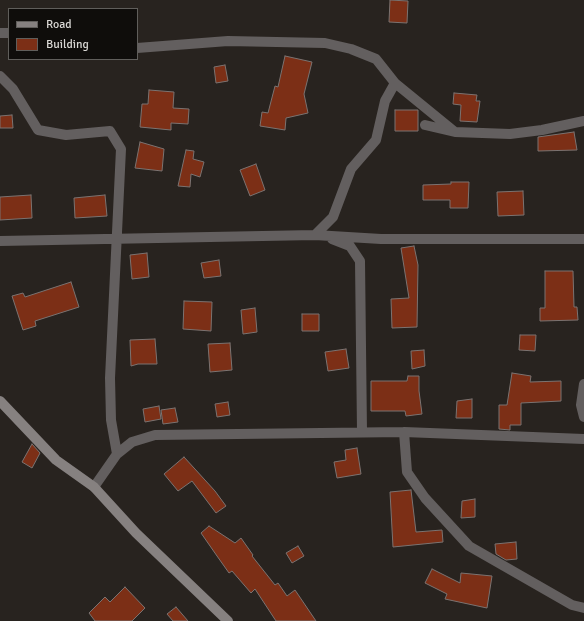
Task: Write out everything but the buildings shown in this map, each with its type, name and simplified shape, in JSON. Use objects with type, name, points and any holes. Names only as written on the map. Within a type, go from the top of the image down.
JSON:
[{"type":"street","points":[[138,48],[228,40],[325,42],[351,48],[376,60],[395,83],[455,132]]},
{"type":"street","points":[[0,76],[13,89],[38,130],[66,136],[110,130],[121,149],[115,238],[110,378],[111,420],[117,454]]},
{"type":"street","points":[[320,235],[333,217],[351,169],[376,140],[385,101],[395,83]]},
{"type":"street","points":[[425,125],[455,132],[510,134],[542,130],[584,121]]},
{"type":"street","points":[[320,235],[350,246],[360,261],[362,432]]},
{"type":"street","points":[[0,241],[320,235],[381,239],[584,239]]},
{"type":"street","points":[[584,384],[582,405],[584,417]]},
{"type":"street","points":[[0,401],[56,460],[94,487],[136,533],[228,621]]},
{"type":"street","points":[[404,432],[407,472],[425,498],[469,546],[572,605],[584,608]]},
{"type":"street","points":[[94,487],[117,454],[132,442],[155,434],[404,432],[584,439]]}]
